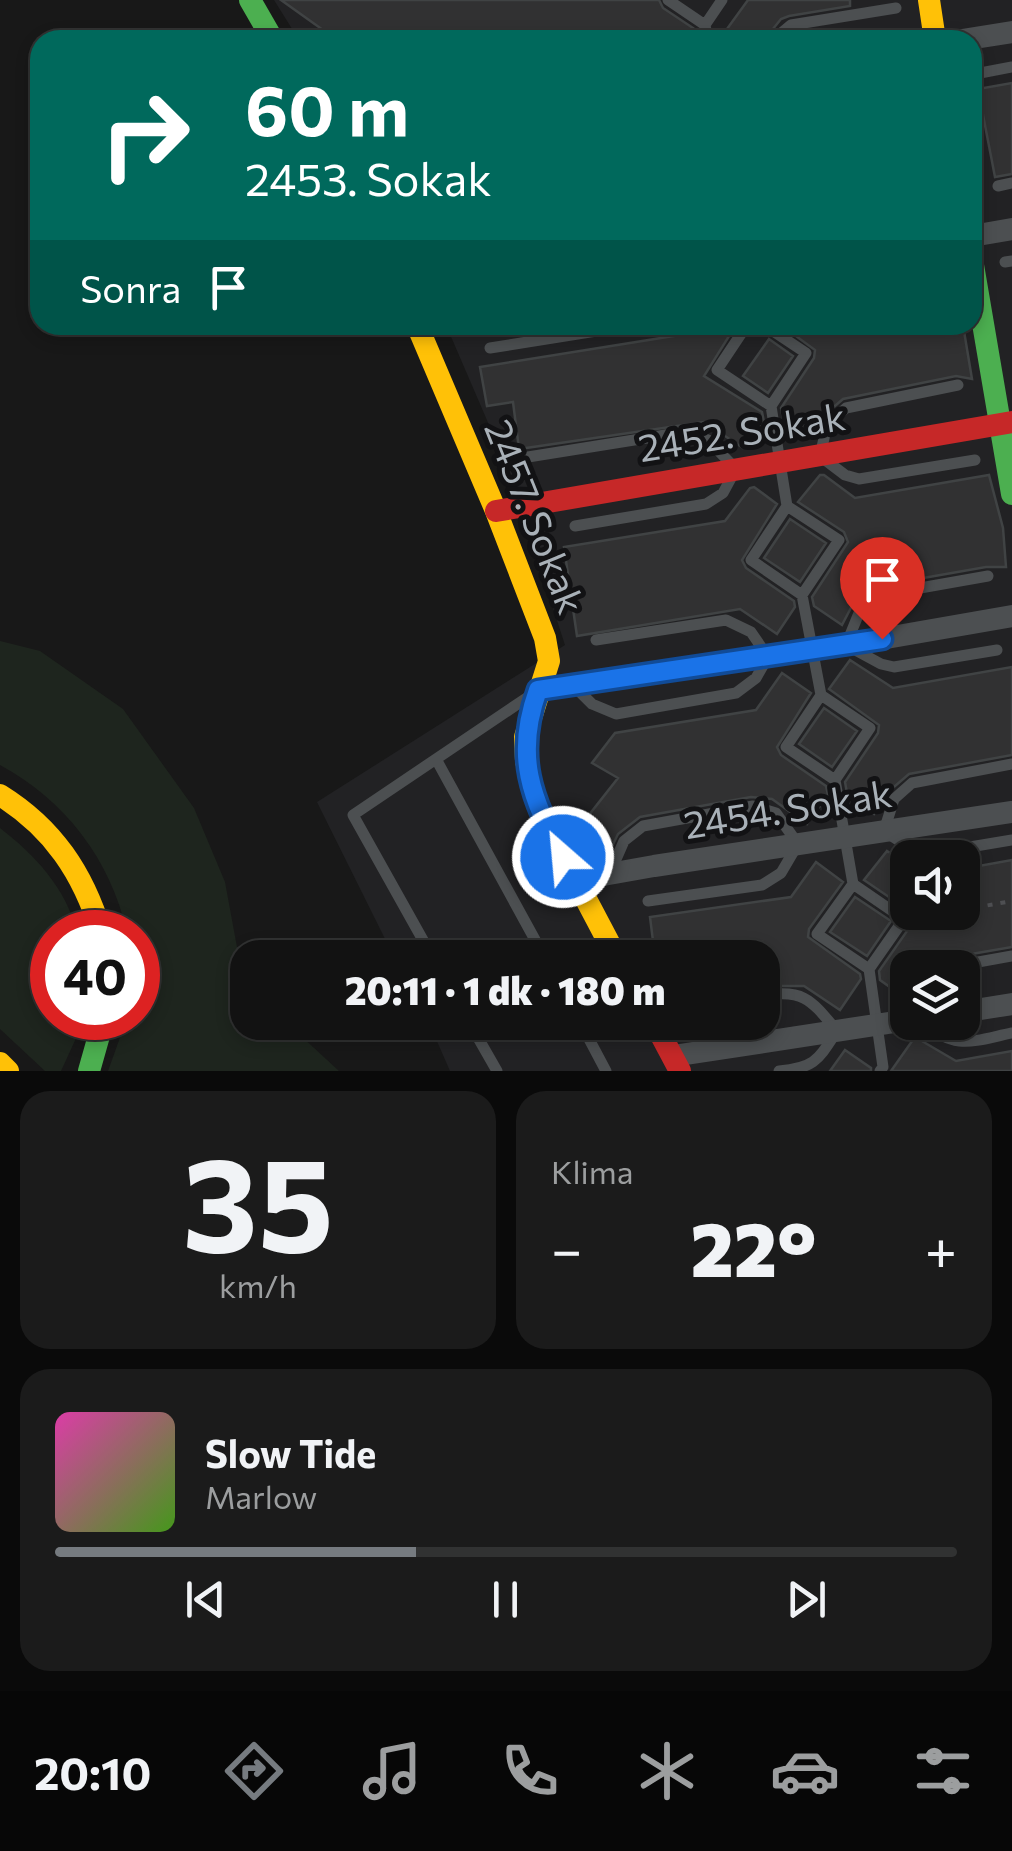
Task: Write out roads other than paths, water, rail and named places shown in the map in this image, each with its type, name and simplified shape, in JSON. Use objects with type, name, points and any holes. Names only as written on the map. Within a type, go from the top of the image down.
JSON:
[{"type":"main road","points":[[250,0],[267,30]]},
{"type":"main road","points":[[929,0],[934,30]]},
{"type":"main road","points":[[982,307],[1006,423],[1012,494]]},
{"type":"main road","name":"2457. Sokak","points":[[424,335],[545,638],[549,661],[525,737],[526,761],[539,810],[608,940]]},
{"type":"main road","name":"2452. Sokak","points":[[496,511],[1006,423]]},
{"type":"main road","points":[[0,795],[37,820],[65,852],[95,910]]},
{"type":"main road","points":[[89,1071],[98,1040]]},
{"type":"main road","points":[[664,1040],[676,1063]]},
{"type":"main road","points":[[0,1063],[8,1071]]},
{"type":"street","points":[[982,37],[1012,32]]},
{"type":"street","points":[[982,234],[1012,229]]},
{"type":"street","points":[[538,690],[814,650],[1012,616]]},
{"type":"street","name":"2454. Sokak","points":[[576,880],[1012,812]]},
{"type":"street","points":[[980,1009],[1012,1004]]},
{"type":"street","points":[[676,1063],[890,1022]]},
{"type":"lane","points":[[668,0],[705,25],[706,30]]},
{"type":"lane","points":[[705,25],[722,0]]},
{"type":"lane","points":[[784,30],[790,25],[896,8]]},
{"type":"lane","points":[[982,73],[1012,67]]},
{"type":"lane","points":[[490,348],[571,335]]},
{"type":"lane","points":[[740,335],[717,370],[771,406]]},
{"type":"lane","points":[[779,335],[806,353],[771,406],[787,506],[750,560],[802,594],[821,695],[786,747],[836,780]]},
{"type":"lane","points":[[958,385],[846,408],[828,425],[820,456],[845,475],[866,480],[975,460]]},
{"type":"lane","points":[[528,457],[684,432],[708,440],[736,469],[723,493],[706,504],[575,526]]},
{"type":"lane","points":[[787,506],[839,540],[802,594]]},
{"type":"lane","points":[[988,576],[876,596],[861,608],[846,645],[880,664],[894,667],[996,650]]},
{"type":"lane","points":[[573,686],[592,704],[616,714],[736,693],[756,678],[768,656],[751,632],[726,620],[596,640]]},
{"type":"lane","points":[[423,940],[353,815],[538,690]]},
{"type":"lane","points":[[821,695],[870,728],[836,780],[852,884],[818,934],[868,970]]},
{"type":"lane","points":[[436,759],[534,940]]},
{"type":"lane","points":[[1012,764],[912,783],[894,799],[884,831],[913,850],[928,854],[1012,840]]},
{"type":"lane","points":[[610,873],[624,842],[643,826],[753,806],[776,813],[798,844],[781,872],[762,885],[648,901]]},
{"type":"lane","points":[[852,884],[904,919],[868,970],[884,1070]]},
{"type":"lane","points":[[980,962],[1012,956]]},
{"type":"lane","points":[[778,1071],[811,1065],[837,1031],[816,1005],[802,996],[780,992]]},
{"type":"lane","points":[[980,1039],[1012,1034]]},
{"type":"lane","points":[[480,1040],[496,1071]]},
{"type":"lane","points":[[590,1040],[606,1071]]}]
